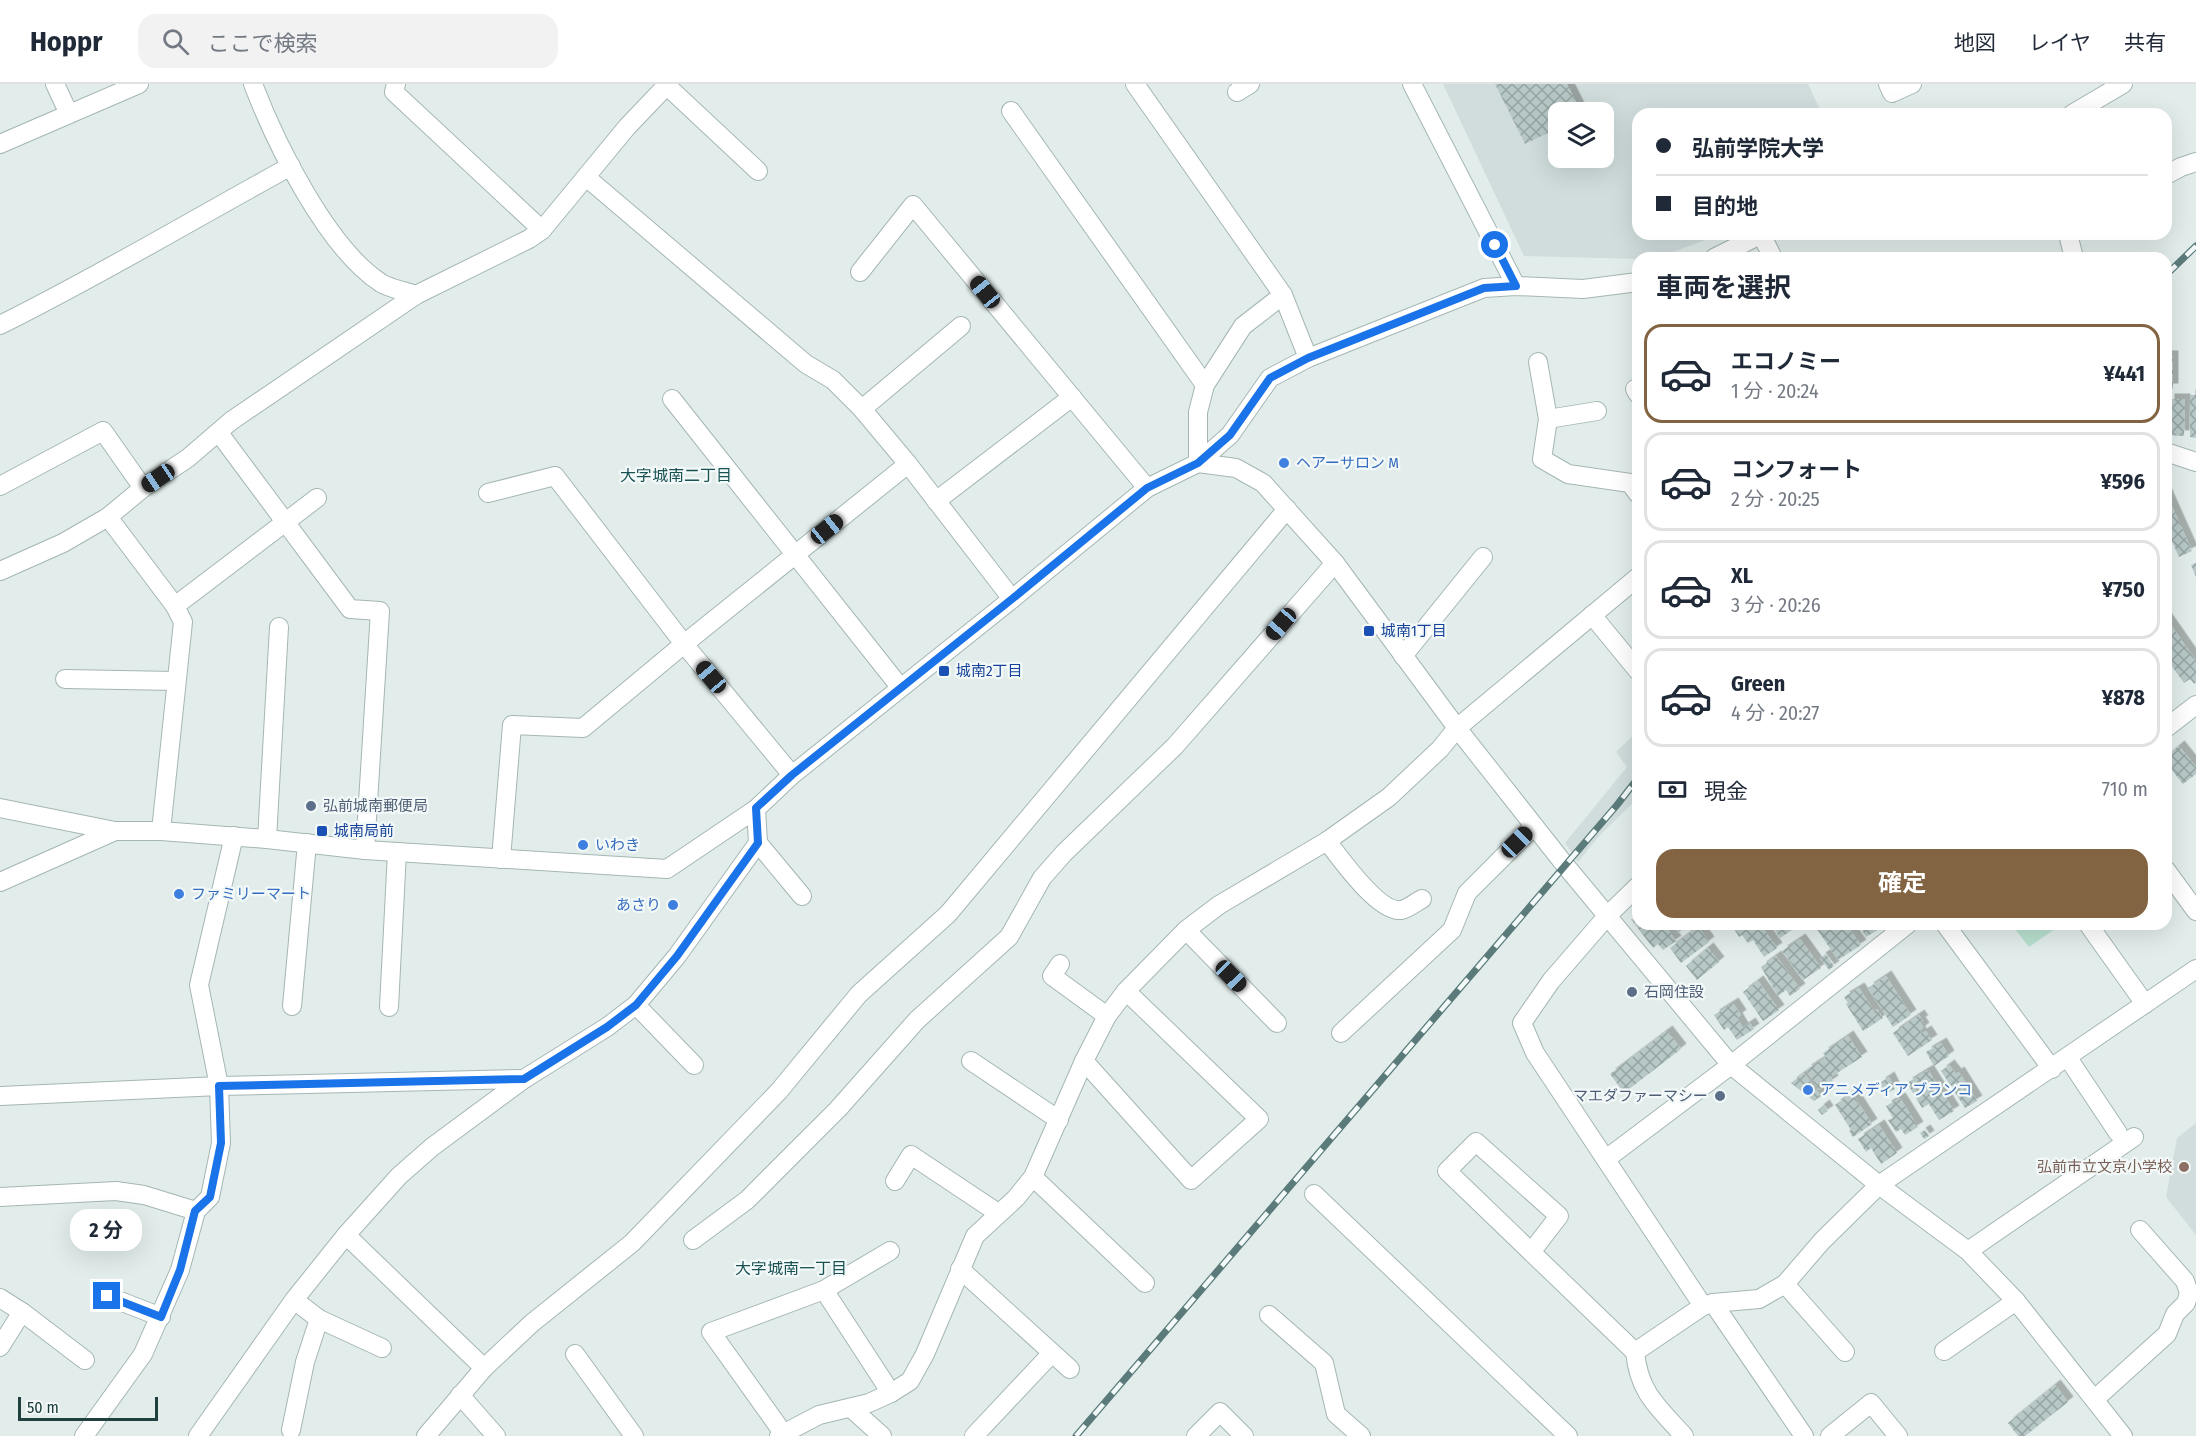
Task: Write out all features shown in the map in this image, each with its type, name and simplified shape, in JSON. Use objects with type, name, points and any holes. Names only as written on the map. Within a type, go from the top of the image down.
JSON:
[{"type":"street","points":[[55,84],[69,114]]},
{"type":"street","points":[[0,144],[139,84]]},
{"type":"street","points":[[253,84],[291,166],[332,234],[359,265],[383,284],[416,295]]},
{"type":"street","points":[[396,84],[394,92],[542,230]]},
{"type":"street","points":[[1135,84],[1284,295],[1308,358]]},
{"type":"street","points":[[1412,84],[1516,286]]},
{"type":"street","points":[[1888,84],[1892,93],[1912,84]]},
{"type":"street","points":[[2082,108],[2123,84]]},
{"type":"street","points":[[0,571],[63,543],[108,517],[143,488],[188,458],[231,421],[416,295],[542,230],[627,127],[667,85],[758,171]]},
{"type":"street","points":[[1011,111],[1205,385]]},
{"type":"street","points":[[2172,172],[2196,162]]},
{"type":"street","points":[[0,325],[66,293],[184,224],[291,166]]},
{"type":"street","points":[[586,177],[806,364],[833,380],[862,409],[908,464],[1012,599]]},
{"type":"street","points":[[860,272],[913,204],[1147,488]]},
{"type":"street","points":[[1726,252],[1749,240]]},
{"type":"street","points":[[0,808],[115,831],[160,831],[234,836],[365,850],[667,869],[756,808],[792,775],[1147,488],[1198,463],[1230,435],[1270,378],[1308,358],[1484,288],[1516,286],[1584,289],[1632,283]]},
{"type":"street","points":[[1198,463],[1198,412],[1205,385],[1243,326],[1284,295]]},
{"type":"street","points":[[862,409],[961,326]]},
{"type":"street","points":[[1538,362],[1548,419],[1542,459],[1568,474],[1630,483],[1632,486]]},
{"type":"street","points":[[936,501],[1072,398]]},
{"type":"street","points":[[672,399],[900,687]]},
{"type":"street","points":[[1548,419],[1597,411]]},
{"type":"street","points":[[0,486],[103,431],[143,488]]},
{"type":"street","points":[[219,433],[350,609],[381,611],[365,850]]},
{"type":"street","points":[[2172,454],[2196,462]]},
{"type":"street","points":[[1198,463],[1236,468],[1263,483],[1335,563],[1457,728],[1534,826],[1731,1065],[1879,1185],[1968,1251],[2016,1300],[2123,1436]]},
{"type":"street","points":[[501,859],[512,725],[583,728],[908,464]]},
{"type":"street","points":[[488,494],[555,476],[684,645],[792,775]]},
{"type":"street","points":[[176,606],[286,524],[316,498]]},
{"type":"street","points":[[426,1436],[484,1368],[532,1323],[632,1243],[779,1091],[859,994],[948,914],[1287,509]]},
{"type":"street","points":[[108,517],[176,606],[183,622],[160,831]]},
{"type":"street","points":[[1403,656],[1483,557]]},
{"type":"street","points":[[693,1240],[747,1200],[838,1109],[917,1020],[1009,937],[1042,878],[1064,853],[1175,746],[1335,563]]},
{"type":"street","points":[[890,1251],[824,1290],[711,1332],[781,1434],[819,1415],[851,1408],[891,1393],[910,1381],[975,1236],[1016,1198],[1033,1177],[1084,1061],[1107,1016],[1126,991],[1186,930],[1219,905],[1327,841],[1389,797],[1440,749],[1457,728],[1632,582]]},
{"type":"street","points":[[1592,615],[1632,664]]},
{"type":"street","points":[[267,839],[279,627]]},
{"type":"street","points":[[65,680],[176,681]]},
{"type":"street","points":[[2172,723],[2196,705]]},
{"type":"street","points":[[756,808],[758,843],[802,896]]},
{"type":"street","points":[[1341,1034],[1452,930],[1467,893],[1534,826]]},
{"type":"street","points":[[0,882],[115,831]]},
{"type":"street","points":[[84,1436],[143,1354],[180,1270],[195,1211],[210,1197],[221,1143],[219,1086],[199,985],[234,836]]},
{"type":"street","points":[[1327,841],[1374,897],[1389,908],[1401,910],[1422,899]]},
{"type":"street","points":[[291,1006],[308,843]]},
{"type":"street","points":[[198,1436],[294,1300],[346,1235],[399,1176],[424,1154],[524,1079],[607,1027],[636,1005],[684,947],[758,843]]},
{"type":"street","points":[[389,1007],[397,852]]},
{"type":"street","points":[[2172,878],[2196,910]]},
{"type":"street","points":[[1632,892],[1608,915],[1551,981],[1522,1023],[1535,1053],[1606,1159],[1804,1436]]},
{"type":"street","points":[[1186,930],[1277,1023]]},
{"type":"street","points":[[1606,1159],[1731,1065],[1900,930]]},
{"type":"street","points":[[1949,930],[2052,1069]]},
{"type":"street","points":[[2092,930],[2145,1004]]},
{"type":"street","points":[[1060,964],[1052,976],[1107,1016]]},
{"type":"street","points":[[1635,1352],[1708,1304],[1759,1299],[1785,1284],[1822,1241],[1879,1185],[2196,969]]},
{"type":"street","points":[[1084,1061],[1191,1180],[1259,1119],[1126,991]]},
{"type":"street","points":[[636,1005],[694,1065]]},
{"type":"street","points":[[1968,1251],[2126,1135],[2068,1058]]},
{"type":"street","points":[[971,1060],[1059,1120]]},
{"type":"street","points":[[0,1096],[219,1086],[524,1079]]},
{"type":"street","points":[[1532,1251],[1559,1216],[1476,1142],[1447,1170],[1635,1352],[1637,1371],[1648,1396],[1684,1436]]},
{"type":"street","points":[[895,1181],[911,1155],[998,1213]]},
{"type":"street","points":[[1033,1177],[1145,1283]]},
{"type":"street","points":[[0,1197],[116,1191],[144,1195],[195,1211]]},
{"type":"street","points":[[1314,1194],[1568,1436]]},
{"type":"street","points":[[2095,1399],[2167,1335],[2175,1314],[2186,1303],[2189,1293],[2185,1281],[2140,1230]]},
{"type":"street","points":[[346,1235],[484,1368]]},
{"type":"street","points":[[960,1269],[1070,1369]]},
{"type":"street","points":[[1785,1284],[1845,1352]]},
{"type":"street","points":[[824,1290],[891,1393]]},
{"type":"street","points":[[107,1296],[161,1317]]},
{"type":"street","points":[[0,1298],[85,1359]]},
{"type":"street","points":[[294,1300],[319,1319],[382,1348]]},
{"type":"street","points":[[1944,1351],[2016,1300]]},
{"type":"street","points":[[0,1347],[22,1312]]},
{"type":"street","points":[[1269,1315],[1324,1363],[1336,1414],[1361,1436]]},
{"type":"street","points":[[291,1430],[304,1362],[319,1319]]},
{"type":"street","points":[[974,1436],[1052,1353]]},
{"type":"street","points":[[575,1354],[627,1434]]},
{"type":"street","points":[[460,1395],[496,1436]]},
{"type":"street","points":[[1830,1436],[1871,1403],[1898,1436]]},
{"type":"street","points":[[851,1408],[882,1436]]},
{"type":"street","points":[[1196,1436],[1220,1412],[1244,1436]]},
{"type":"shaded area","points":[[1443,84],[1808,84],[1819,108],[1632,108],[1632,240],[1706,240],[1672,252],[1632,252],[1632,259],[1524,256]]},
{"type":"shaded area","points":[[1632,737],[1632,804],[1600,835],[1578,862],[1565,843],[1627,767],[1616,752]]},
{"type":"shaded area","name":"弘前市立文京小学校","points":[[2196,1123],[2196,1235],[2166,1197],[2177,1138]]},
{"type":"green space","points":[[2016,930],[2053,930],[2029,947]]},
{"type":"building","points":[[1495,84],[1567,84],[1576,102],[1548,102],[1548,133],[1525,144]]},
{"type":"building","points":[[2172,356],[2173,356],[2172,389]]},
{"type":"building","points":[[2190,395],[2196,395],[2196,438],[2190,437]]},
{"type":"building","points":[[2172,399],[2185,399],[2184,436],[2172,435]]},
{"type":"building","points":[[2172,506],[2192,551],[2179,557],[2172,541]]},
{"type":"building","points":[[2196,563],[2196,577],[2191,565]]},
{"type":"building","points":[[2172,627],[2196,661],[2196,682],[2194,684],[2190,679],[2184,683],[2172,666]]},
{"type":"building","points":[[2179,746],[2196,767],[2196,774],[2183,784],[2172,770],[2172,752]]},
{"type":"building","points":[[1639,930],[1668,930],[1676,941],[1663,950],[1658,944],[1653,948]]},
{"type":"building","points":[[1694,930],[1700,930],[1709,942],[1681,963],[1670,948]]},
{"type":"building","points":[[1735,930],[1764,930],[1777,948],[1764,957],[1753,940],[1748,943],[1742,935],[1739,937]]},
{"type":"building","points":[[1775,930],[1792,930],[1780,938]]},
{"type":"building","points":[[1817,930],[1850,930],[1861,945],[1838,960]]},
{"type":"building","points":[[1862,930],[1877,930],[1866,937]]},
{"type":"building","points":[[1800,939],[1821,968],[1803,980],[1782,951]]},
{"type":"building","points":[[1708,948],[1719,962],[1697,980],[1686,966]]},
{"type":"building","points":[[1826,954],[1834,966],[1829,970],[1820,958]]},
{"type":"building","points":[[1776,956],[1800,989],[1790,996],[1786,990],[1778,996],[1761,967]]},
{"type":"building","points":[[1886,976],[1911,1015],[1893,1027],[1868,988]]},
{"type":"building","points":[[1758,981],[1779,1010],[1763,1021],[1743,992]]},
{"type":"building","points":[[1859,988],[1874,1011],[1877,1009],[1883,1018],[1863,1031],[1844,997]]},
{"type":"building","points":[[1733,1003],[1741,1015],[1737,1018],[1743,1028],[1750,1023],[1754,1029],[1737,1040],[1728,1027],[1724,1030],[1714,1015]]},
{"type":"building","points":[[1919,1015],[1924,1028],[1920,1031],[1921,1034],[1926,1031],[1932,1040],[1908,1056],[1893,1033]]},
{"type":"building","points":[[1667,1031],[1681,1049],[1624,1093],[1610,1074]]},
{"type":"building","points":[[1848,1036],[1862,1057],[1831,1077],[1833,1081],[1819,1090],[1806,1070],[1826,1057],[1823,1053]]},
{"type":"building","points":[[1941,1043],[1949,1056],[1934,1066],[1926,1052]]},
{"type":"building","points":[[1949,1065],[1956,1074],[1959,1072],[1977,1101],[1965,1108],[1941,1071]]},
{"type":"building","points":[[1928,1070],[1954,1111],[1939,1120],[1929,1104],[1922,1108],[1907,1083]]},
{"type":"building","name":"アニメディア ブランコ","points":[[1804,1073],[1821,1096],[1814,1101],[1791,1083]]},
{"type":"building","points":[[1889,1077],[1895,1089],[1886,1094],[1880,1083]]},
{"type":"building","points":[[1852,1093],[1872,1124],[1853,1137],[1835,1105]]},
{"type":"building","points":[[1900,1098],[1918,1127],[1905,1135],[1901,1129],[1896,1132],[1888,1120],[1893,1118],[1886,1106]]},
{"type":"building","points":[[1824,1105],[1828,1111],[1822,1115],[1818,1110]]},
{"type":"building","points":[[1879,1125],[1897,1153],[1881,1164],[1871,1148],[1866,1152],[1858,1139]]},
{"type":"building","points":[[1925,1130],[1929,1136],[1924,1139],[1920,1133]]},
{"type":"building","points":[[2055,1385],[2068,1402],[2025,1436],[2018,1436],[2008,1423]]},
{"type":"railway","points":[[2172,269],[2196,246]]},
{"type":"railway","points":[[1076,1436],[1632,786]]},
{"type":"place","name":"ヘアーサロン M","points":[[1284,463]]},
{"type":"place","name":"城南1丁目","points":[[1369,631]]},
{"type":"place","name":"城南2丁目","points":[[944,671]]},
{"type":"place","name":"弘前城南郵便局","points":[[311,806]]},
{"type":"place","name":"城南局前","points":[[322,831]]},
{"type":"place","name":"いわき","points":[[583,845]]},
{"type":"place","name":"ファミリーマート","points":[[179,894]]},
{"type":"place","name":"あさり","points":[[673,905]]},
{"type":"place","name":"石岡住設","points":[[1632,992]]},
{"type":"place","name":"アニメディア ブランコ","points":[[1808,1090]]},
{"type":"place","name":"マエダファーマシー","points":[[1720,1096]]},
{"type":"place","name":"弘前市立文京小学校","points":[[2184,1167]]},
{"type":"district","name":"大字城南二丁目","points":[[676,475]]},
{"type":"district","name":"大字城南一丁目","points":[[791,1268]]},
{"type":"route","points":[[107,1296],[161,1317],[180,1270],[195,1211],[210,1197],[221,1143],[219,1086],[524,1079],[607,1027],[636,1005],[705,919],[758,843],[756,808],[792,775],[1147,488],[1198,463],[1230,435],[1270,378],[1308,358],[1484,288],[1516,286],[1495,245]]}]
